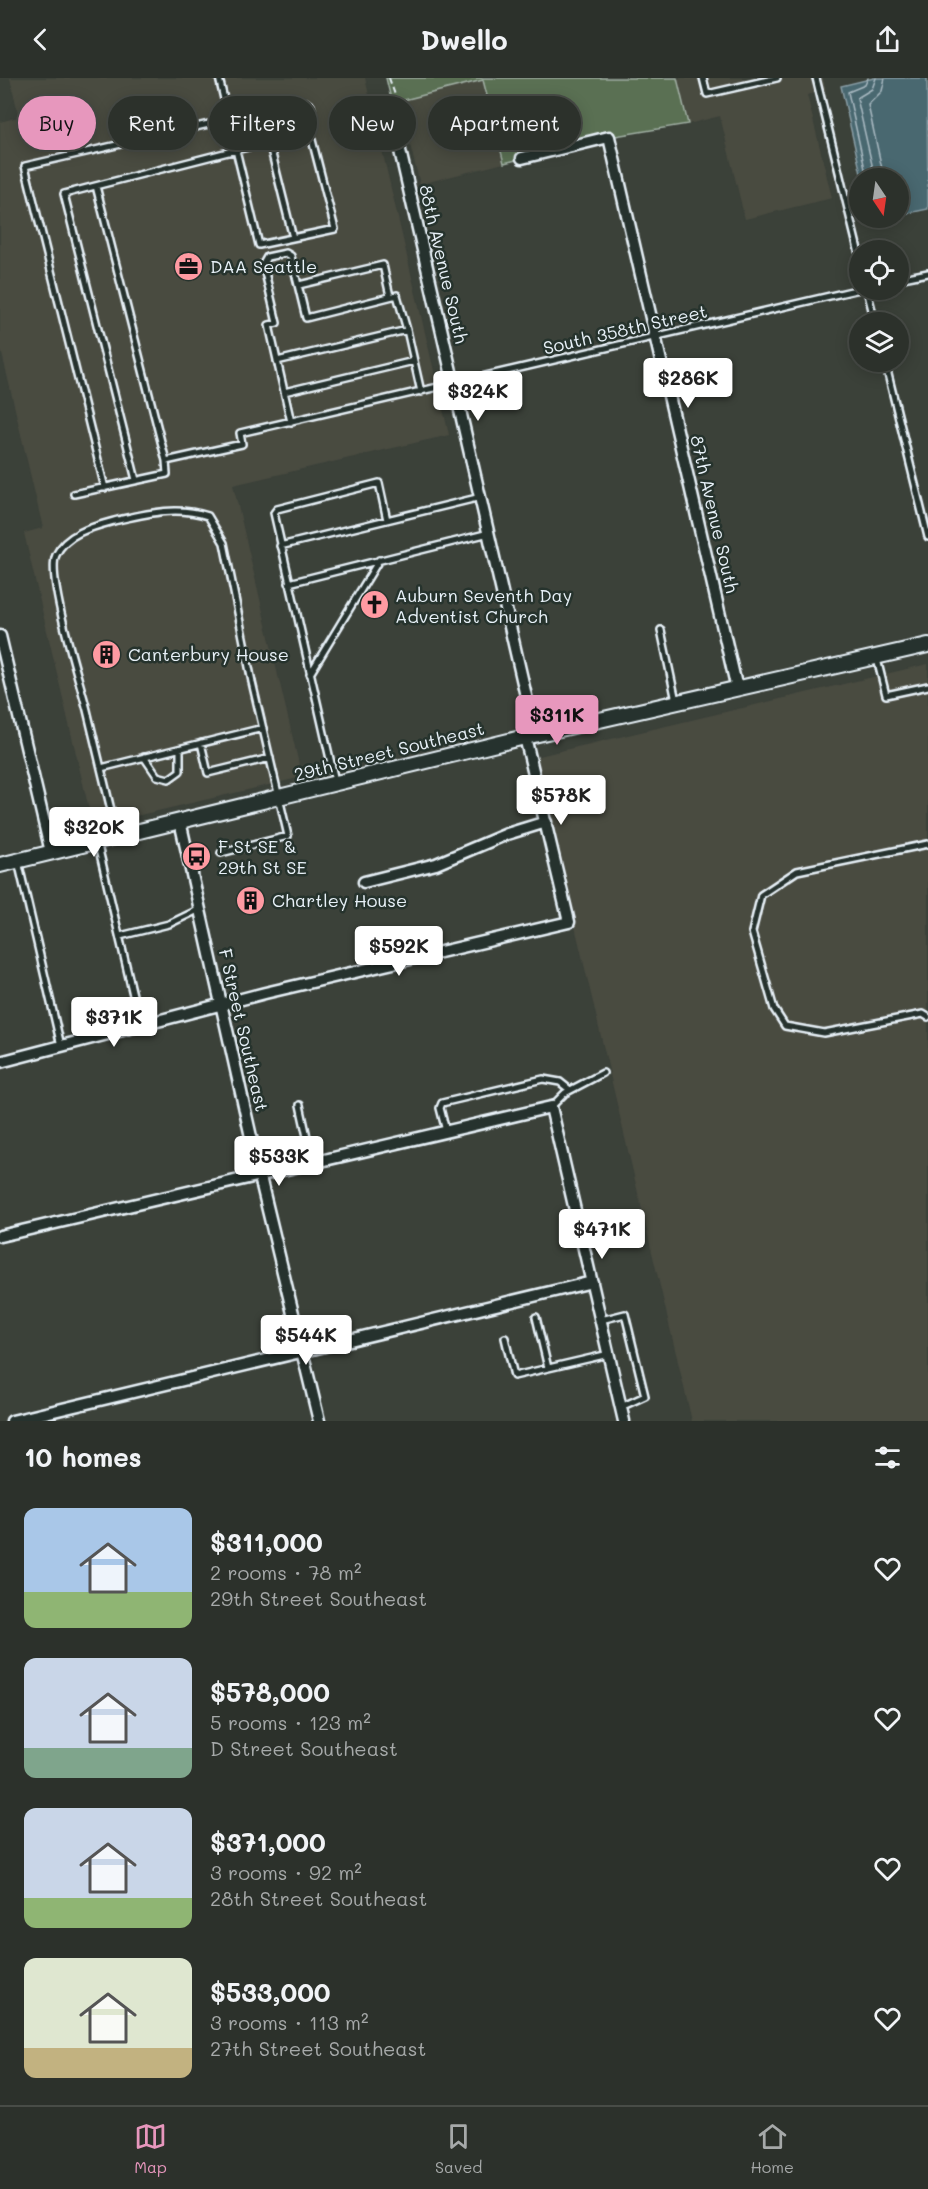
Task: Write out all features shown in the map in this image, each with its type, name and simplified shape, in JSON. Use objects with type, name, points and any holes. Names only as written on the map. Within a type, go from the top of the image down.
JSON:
[{"type":"street","name":"87th Avenue South","points":[[522,158],[609,137],[737,689]]},
{"type":"street","name":"88th Avenue South","points":[[222,1006],[265,993],[569,922],[546,822],[489,533],[400,150]]},
{"type":"street","points":[[0,636],[3,662],[51,852]]},
{"type":"street","name":"29th Street Southeast","points":[[0,865],[530,736],[928,645]]},
{"type":"street","name":"F Street Southeast","points":[[180,821],[260,1177],[319,1421]]},
{"type":"street","points":[[364,882],[436,864],[507,834],[546,822]]},
{"type":"street","points":[[0,1062],[222,1006]]},
{"type":"street","points":[[0,1236],[260,1177],[551,1107],[624,1421]]},
{"type":"street","points":[[12,1421],[592,1282]]},
{"type":"lane","points":[[219,78],[223,96]]},
{"type":"lane","points":[[703,78],[707,94],[777,78]]},
{"type":"lane","points":[[816,78],[856,240]]},
{"type":"lane","points":[[105,488],[25,166],[209,124]]},
{"type":"lane","points":[[136,480],[64,194],[236,150],[259,245],[335,229],[315,150]]},
{"type":"lane","points":[[271,150],[293,238]]},
{"type":"lane","points":[[74,494],[167,474],[166,461],[96,186]]},
{"type":"lane","points":[[291,422],[269,325],[277,323],[263,264],[267,257],[286,253],[291,256],[306,318],[397,295],[421,392]]},
{"type":"lane","points":[[299,285],[383,265],[390,296]]},
{"type":"lane","points":[[909,277],[928,273]]},
{"type":"lane","name":"South 358th Street","points":[[166,461],[242,444],[240,433],[849,292]]},
{"type":"lane","points":[[277,361],[407,330]]},
{"type":"lane","points":[[285,392],[414,361]]},
{"type":"lane","points":[[887,372],[928,537]]},
{"type":"lane","points":[[335,783],[274,518],[278,509],[379,483],[387,520]]},
{"type":"lane","points":[[280,546],[481,497]]},
{"type":"lane","points":[[117,836],[65,633],[55,571],[55,556],[66,541],[83,532],[130,517],[168,510],[192,511],[208,516],[221,533],[288,836],[221,853]]},
{"type":"lane","points":[[289,583],[489,533]]},
{"type":"lane","points":[[310,675],[379,560]]},
{"type":"lane","points":[[661,630],[677,702]]},
{"type":"lane","points":[[877,657],[886,695],[928,686]]},
{"type":"lane","points":[[101,768],[263,728]]},
{"type":"lane","points":[[201,743],[208,773],[270,758]]},
{"type":"lane","points":[[144,757],[157,776],[169,779],[180,771],[180,748]]},
{"type":"lane","points":[[97,841],[141,1027]]},
{"type":"lane","points":[[928,844],[797,871],[761,895],[752,932],[774,1009],[785,1026],[824,1033],[923,1014],[928,1017]]},
{"type":"lane","points":[[18,861],[61,1047]]},
{"type":"lane","points":[[120,936],[169,924],[200,909]]},
{"type":"lane","points":[[551,1107],[570,1090],[603,1072]]},
{"type":"lane","points":[[447,1132],[440,1108],[442,1103],[543,1079],[560,1082],[570,1090]]},
{"type":"lane","points":[[300,1105],[313,1164]]},
{"type":"lane","points":[[601,1320],[625,1314],[645,1396],[621,1407]]},
{"type":"lane","points":[[536,1317],[548,1368]]},
{"type":"lane","points":[[506,1338],[514,1376],[609,1354]]},
{"type":"path","points":[[389,78],[396,96]]},
{"type":"shaded area","name":"DAA Seattle","points":[[10,78],[365,78],[369,96],[329,96],[329,150],[382,150],[449,435],[233,485],[302,777],[93,826],[24,533],[43,528],[0,345],[0,122],[18,117],[18,150],[96,150],[96,96],[18,96],[18,113]]},
{"type":"shaded area","points":[[677,78],[823,78],[826,90],[807,95],[832,198],[745,219],[720,116],[688,124]]},
{"type":"shaded area","points":[[483,80],[487,96],[428,96],[428,150],[501,150],[504,163],[420,184],[411,150],[416,150],[416,97]]},
{"type":"shaded area","points":[[928,664],[928,1421],[692,1421],[535,757]]},
{"type":"green space","points":[[386,78],[677,78],[688,124],[581,144],[581,96],[487,96],[483,80],[416,97],[390,96]]},
{"type":"green space","points":[[501,150],[556,150],[504,163]]},
{"type":"water","points":[[874,78],[927,78],[928,209],[909,213],[909,168],[860,168],[841,86]]},
{"type":"place","name":"DAA Seattle","points":[[189,266]]},
{"type":"place","name":"Auburn Seventh Day Adventist Church","points":[[374,605]]},
{"type":"place","name":"Canterbury House","points":[[107,654]]},
{"type":"place","name":"F St SE & 29th St SE","points":[[197,856]]},
{"type":"place","name":"Chartley House","points":[[251,900]]}]
